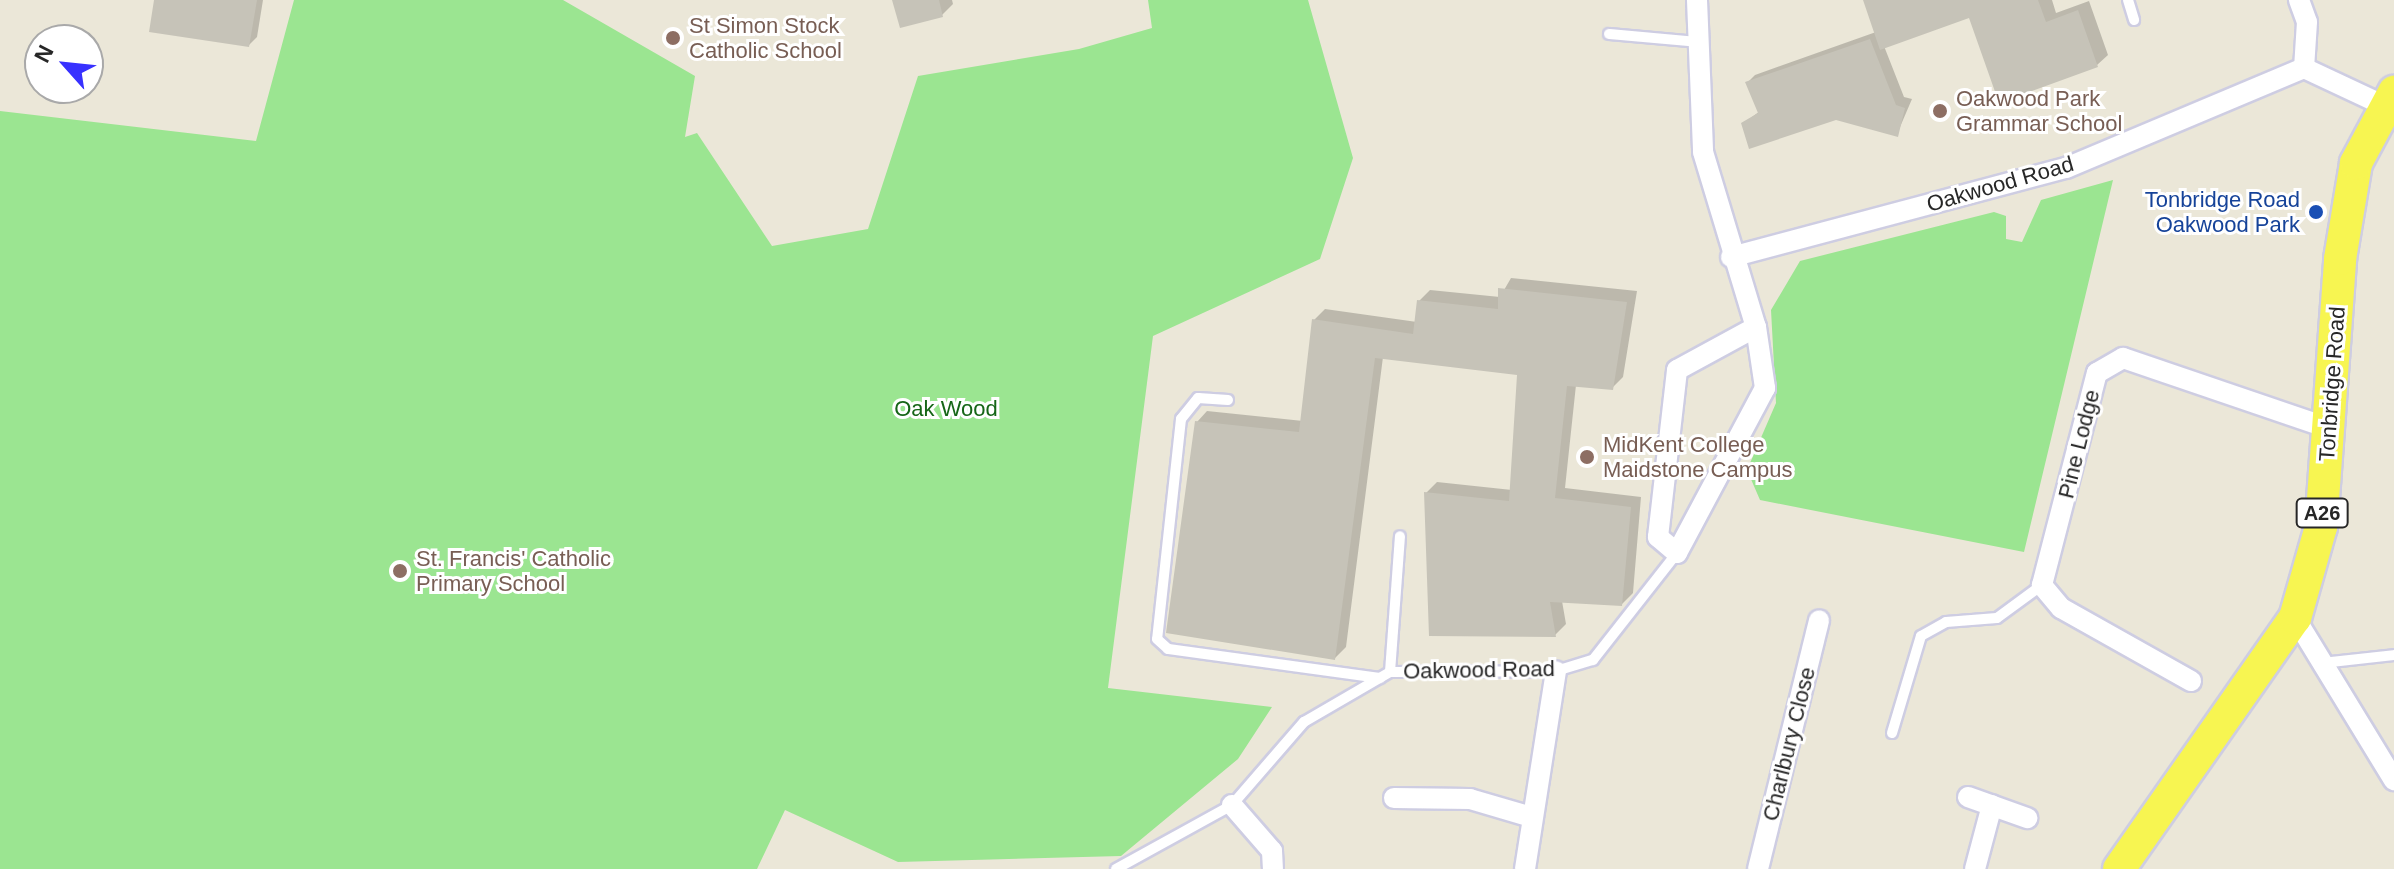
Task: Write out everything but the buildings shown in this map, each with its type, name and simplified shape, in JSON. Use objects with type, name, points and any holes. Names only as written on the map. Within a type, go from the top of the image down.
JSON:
[{"type":"main road","name":"Tonbridge Road","points":[[2119,869],[2295,618],[2321,527],[2332,429],[2342,246],[2356,163],[2390,99]]},
{"type":"street","name":"Oakwood Road","points":[[1677,553],[1765,388],[1756,327],[1731,257],[1703,152],[1697,0]]},
{"type":"street","points":[[2299,0],[2307,22],[2304,68],[2390,99]]},
{"type":"street","name":"Oakwood Road","points":[[1731,257],[2066,168],[2304,68]]},
{"type":"street","points":[[1677,553],[1658,537],[1677,370],[1756,327]]},
{"type":"street","name":"Pine Lodge","points":[[2042,585],[2097,373],[2123,358],[2332,429]]},
{"type":"street","points":[[2042,585],[2061,608],[2191,681]]},
{"type":"street","points":[[2295,618],[2394,780]]},
{"type":"street","name":"Charlbury Close","points":[[1758,869],[1819,620]]},
{"type":"street","points":[[1525,869],[1528,816],[1556,671]]},
{"type":"street","points":[[1968,797],[2027,818]]},
{"type":"street","points":[[1394,798],[1470,799],[1528,816]]},
{"type":"street","points":[[1232,805],[1272,851],[1273,869]]},
{"type":"street","points":[[1975,869],[1992,805]]},
{"type":"lane","points":[[2128,0],[2134,20]]},
{"type":"lane","points":[[1609,34],[1698,42]]},
{"type":"lane","points":[[1228,400],[1198,398],[1181,419],[1157,639],[1168,649],[1385,675],[1400,536]]},
{"type":"lane","name":"Oakwood Road","points":[[1116,869],[1232,805],[1304,722],[1385,675],[1556,671],[1593,660],[1677,553]]},
{"type":"lane","points":[[1892,733],[1921,636],[1946,622],[1997,618],[2042,585]]},
{"type":"lane","points":[[2322,663],[2394,655]]},
{"type":"green space","name":"St. Francis' Catholic Primary School","points":[[294,0],[563,0],[695,76],[685,137],[697,133],[772,246],[868,229],[918,76],[1079,49],[1152,28],[1148,0],[1308,0],[1353,158],[1320,259],[1153,336],[1108,688],[1272,707],[1238,759],[1121,856],[898,862],[785,810],[757,869],[0,869],[0,111],[256,141]]},
{"type":"green space","points":[[2113,180],[2024,552],[1760,500],[1747,470],[1776,403],[1771,310],[1800,261],[1994,212],[2006,216],[2006,239],[2022,242],[2041,200]]},
{"type":"place","name":"St Simon Stock Catholic School","points":[[673,38]]},
{"type":"place","name":"Oakwood Park Grammar School","points":[[1940,111]]},
{"type":"place","name":"Tonbridge Road Oakwood Park","points":[[2316,212]]},
{"type":"place","name":"MidKent College Maidstone Campus","points":[[1587,457]]},
{"type":"place","name":"St. Francis' Catholic Primary School","points":[[400,571]]},
{"type":"park label","name":"Oak Wood","points":[[946,409]]}]
